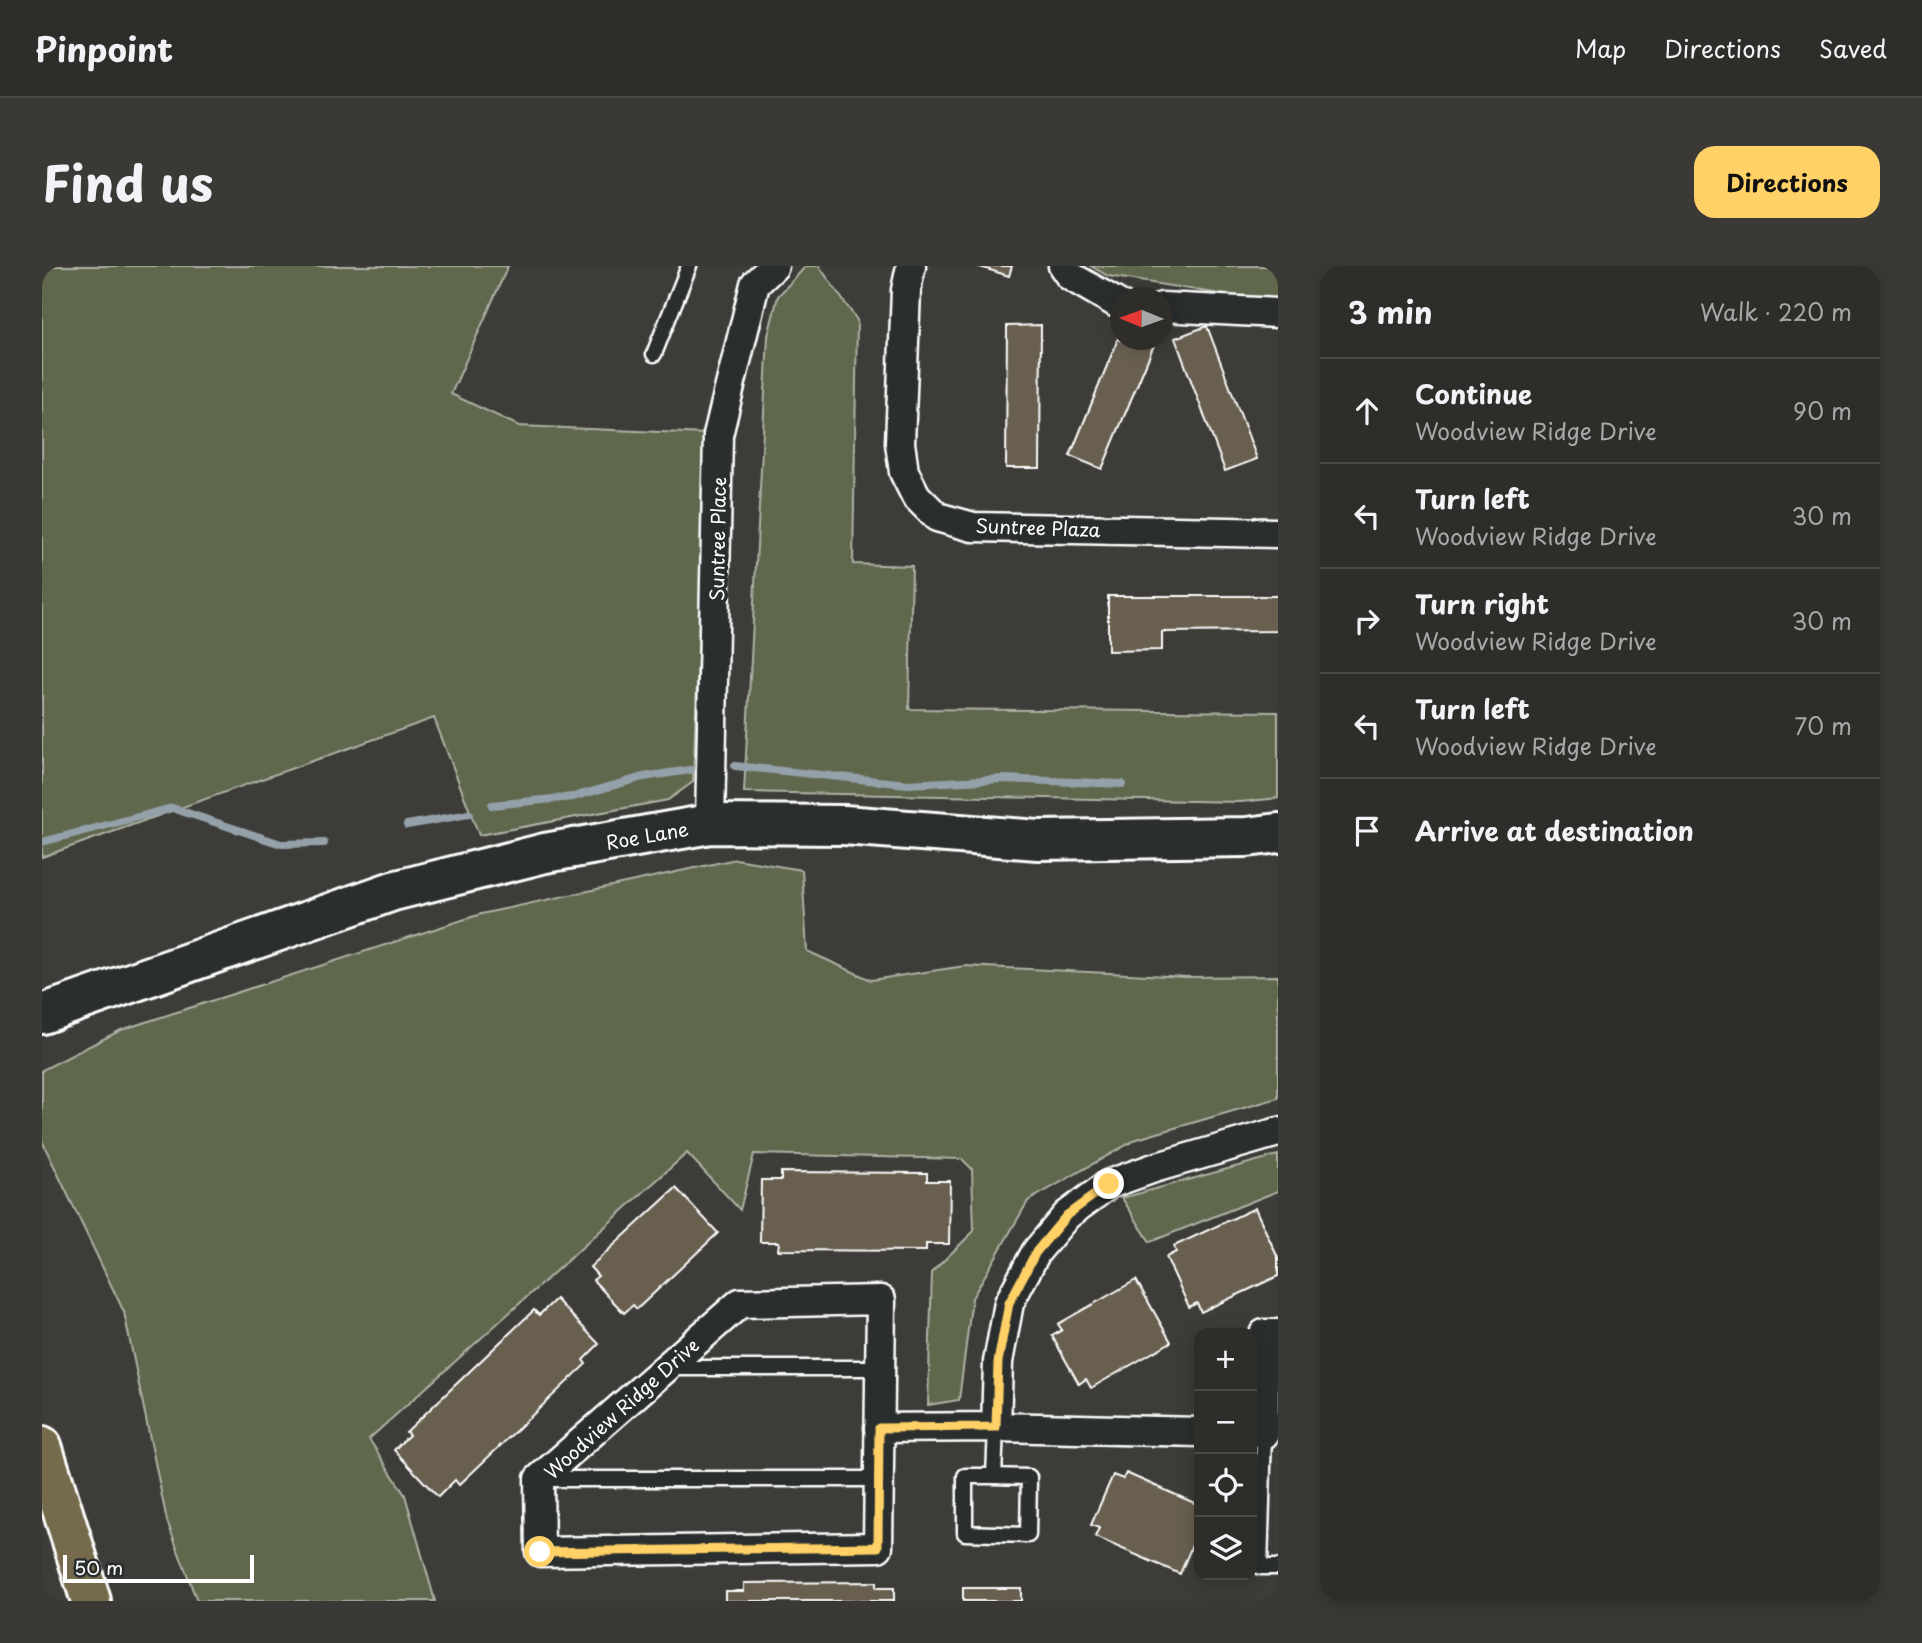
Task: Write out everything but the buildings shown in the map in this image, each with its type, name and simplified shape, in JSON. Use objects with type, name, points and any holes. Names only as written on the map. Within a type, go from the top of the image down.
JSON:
[{"type":"highway","points":[[42,1446],[91,1601]]},
{"type":"street","name":"Suntree Place","points":[[709,824],[718,435],[755,284],[774,266]]},
{"type":"street","name":"Suntree Plaza","points":[[911,266],[906,290],[900,443],[904,472],[916,496],[937,517],[973,527],[1278,533]]},
{"type":"street","points":[[1063,266],[1070,276],[1110,299]]},
{"type":"street","points":[[1173,308],[1278,313]]},
{"type":"street","name":"Roe Lane","points":[[42,1014],[393,891],[545,853],[709,824],[844,825],[1038,839],[1247,836],[1278,832]]},
{"type":"street","points":[[996,1427],[998,1362],[1009,1303],[1036,1252],[1067,1215],[1109,1184],[1278,1132]]},
{"type":"street","name":"Woodview Ridge Drive","points":[[881,1300],[880,1368],[878,1547],[540,1552],[539,1479],[740,1303],[881,1300]]},
{"type":"street","points":[[1264,1434],[1264,1334],[1278,1334]]},
{"type":"street","points":[[879,1428],[996,1427],[1194,1432]]},
{"type":"lane","points":[[654,354],[689,266]]},
{"type":"lane","points":[[666,1368],[880,1368]]},
{"type":"lane","points":[[994,1476],[996,1427]]},
{"type":"lane","points":[[1264,1434],[1260,1567],[1278,1567]]},
{"type":"lane","points":[[965,1476],[994,1476],[1029,1477],[1028,1535],[965,1533],[965,1476]]},
{"type":"lane","points":[[539,1479],[878,1479]]},
{"type":"lane","points":[[1262,1491],[1278,1491]]},
{"type":"green space","points":[[42,266],[508,266],[451,394],[519,426],[707,434],[693,782],[668,800],[479,835],[434,718],[42,857]]},
{"type":"green space","points":[[806,266],[819,266],[857,320],[853,564],[912,566],[909,709],[1278,712],[1278,798],[1241,802],[744,792],[768,336],[778,296]]},
{"type":"green space","points":[[1091,266],[1278,266],[1278,301],[1108,276]]},
{"type":"green space","points":[[736,859],[802,870],[807,951],[871,980],[965,966],[1188,977],[1278,976],[1278,1098],[1137,1139],[1028,1201],[972,1298],[959,1400],[928,1405],[932,1272],[974,1231],[972,1169],[962,1159],[754,1154],[740,1210],[687,1153],[369,1439],[405,1495],[435,1601],[197,1601],[167,1521],[124,1312],[42,1141],[42,1070],[121,1030],[481,914]]},
{"type":"green space","points":[[1278,1155],[1278,1191],[1150,1242],[1122,1198]]},
{"type":"waterway","points":[[735,766],[907,784],[1004,779],[1122,784]]},
{"type":"waterway","points":[[492,805],[573,797],[643,777],[690,770]]},
{"type":"waterway","points":[[42,842],[172,808],[281,844],[324,843]]},
{"type":"waterway","points":[[407,825],[469,814]]},
{"type":"route","points":[[540,1552],[878,1547],[879,1428],[996,1427],[998,1362],[1009,1303],[1036,1252],[1067,1215],[1109,1184]]}]
